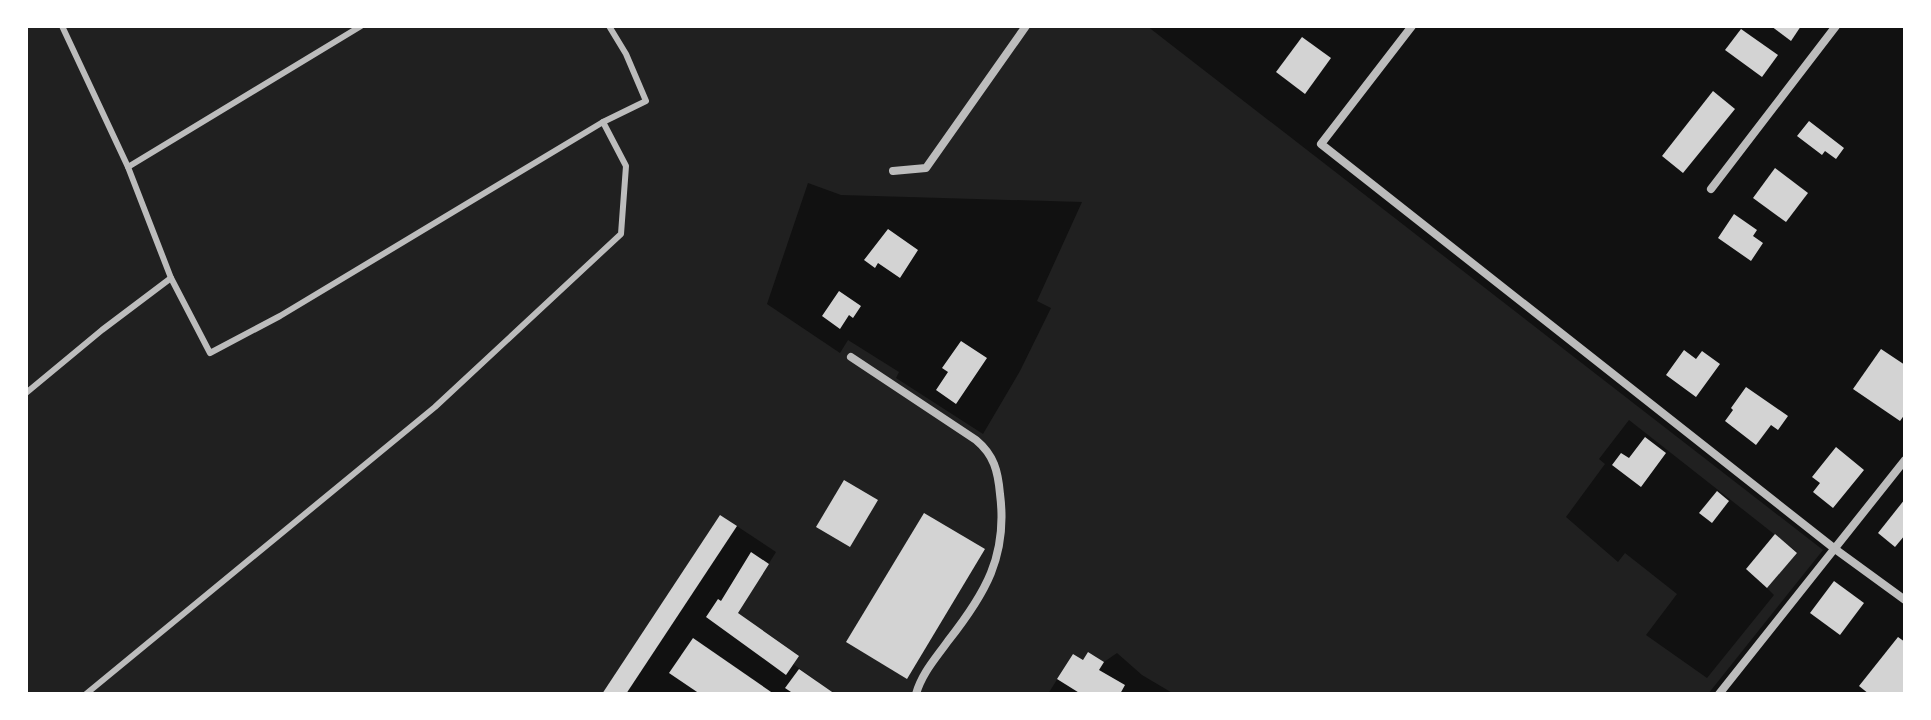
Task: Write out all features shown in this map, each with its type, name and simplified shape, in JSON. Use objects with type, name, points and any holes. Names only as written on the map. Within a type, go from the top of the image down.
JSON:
[{"type":"street","points":[[893,171],[926,168],[1026,26]]},
{"type":"street","points":[[1412,26],[1321,144],[1835,549],[1905,600]]},
{"type":"street","points":[[1711,189],[1836,26]]},
{"type":"street","points":[[851,357],[976,440],[987,449],[998,474],[1003,531],[991,572],[963,622],[925,672],[916,694]]},
{"type":"street","points":[[1719,694],[1905,460]]},
{"type":"lane","points":[[62,26],[128,167],[171,278],[210,353],[280,316],[603,122],[646,101],[626,54],[609,26]]},
{"type":"lane","points":[[128,167],[361,26]]},
{"type":"lane","points":[[86,694],[435,407],[621,234],[626,166],[603,122]]},
{"type":"lane","points":[[26,393],[171,278]]},
{"type":"shaded area","points":[[26,26],[1147,26],[1823,550],[1708,694],[1174,694],[1142,675],[1117,653],[1104,662],[1088,652],[1083,660],[1073,654],[1048,694],[835,694],[793,664],[798,655],[738,613],[776,552],[720,515],[602,694],[26,694]],"holes":[[[808,183],[841,195],[1082,202],[1037,301],[1051,308],[1020,371],[983,434],[896,378],[899,372],[848,340],[840,353],[767,304]],[[1629,420],[1797,552],[1767,588],[1774,595],[1707,678],[1646,635],[1677,594],[1625,553],[1618,562],[1566,517],[1605,464],[1599,459]]]},
{"type":"building","points":[[1771,26],[1801,26],[1791,41]]},
{"type":"building","points":[[1741,29],[1778,55],[1762,77],[1725,50]]},
{"type":"building","points":[[1302,37],[1331,58],[1305,94],[1276,72]]},
{"type":"building","points":[[1713,91],[1735,109],[1683,173],[1662,156]]},
{"type":"building","points":[[1809,121],[1844,148],[1836,159],[1825,151],[1822,155],[1797,136]]},
{"type":"building","points":[[1775,168],[1808,193],[1786,222],[1753,198]]},
{"type":"building","points":[[1734,214],[1757,230],[1753,236],[1763,243],[1751,261],[1718,238]]},
{"type":"building","points":[[888,229],[918,250],[900,278],[878,263],[875,268],[864,260]]},
{"type":"building","points":[[839,291],[861,306],[853,318],[849,315],[840,329],[822,316]]},
{"type":"building","points":[[961,341],[987,358],[956,404],[936,390],[948,372],[942,368]]},
{"type":"building","points":[[1881,349],[1905,365],[1905,414],[1900,421],[1853,389]]},
{"type":"building","points":[[1684,350],[1696,359],[1702,351],[1720,364],[1696,397],[1666,375]]},
{"type":"building","points":[[1746,387],[1788,416],[1778,430],[1771,425],[1756,445],[1725,421]]},
{"type":"building","points":[[1645,437],[1666,453],[1641,487],[1612,465],[1621,453],[1629,458]]},
{"type":"building","points":[[1836,447],[1864,470],[1833,508],[1813,492],[1820,483],[1812,477]]},
{"type":"building","points":[[844,480],[878,500],[850,547],[816,527]]},
{"type":"building","points":[[1717,491],[1729,501],[1712,523],[1699,513]]},
{"type":"building","points":[[1905,499],[1905,535],[1895,547],[1878,533]]},
{"type":"building","points":[[924,513],[985,549],[907,679],[846,642]]},
{"type":"building","points":[[720,515],[737,526],[626,694],[602,694]]},
{"type":"building","points":[[1775,534],[1797,553],[1767,588],[1746,569]]},
{"type":"building","points":[[751,552],[769,564],[738,613],[799,656],[786,675],[706,617],[718,599],[721,601]]},
{"type":"building","points":[[1834,581],[1864,603],[1840,635],[1810,613]]},
{"type":"building","points":[[1898,637],[1905,642],[1905,694],[1869,694],[1859,686]]},
{"type":"building","points":[[693,638],[774,694],[700,694],[669,673]]},
{"type":"building","points":[[1088,652],[1104,662],[1099,670],[1125,685],[1120,694],[1081,694],[1057,679],[1073,654],[1083,660]]},
{"type":"building","points":[[799,669],[835,694],[794,694],[785,688]]}]
